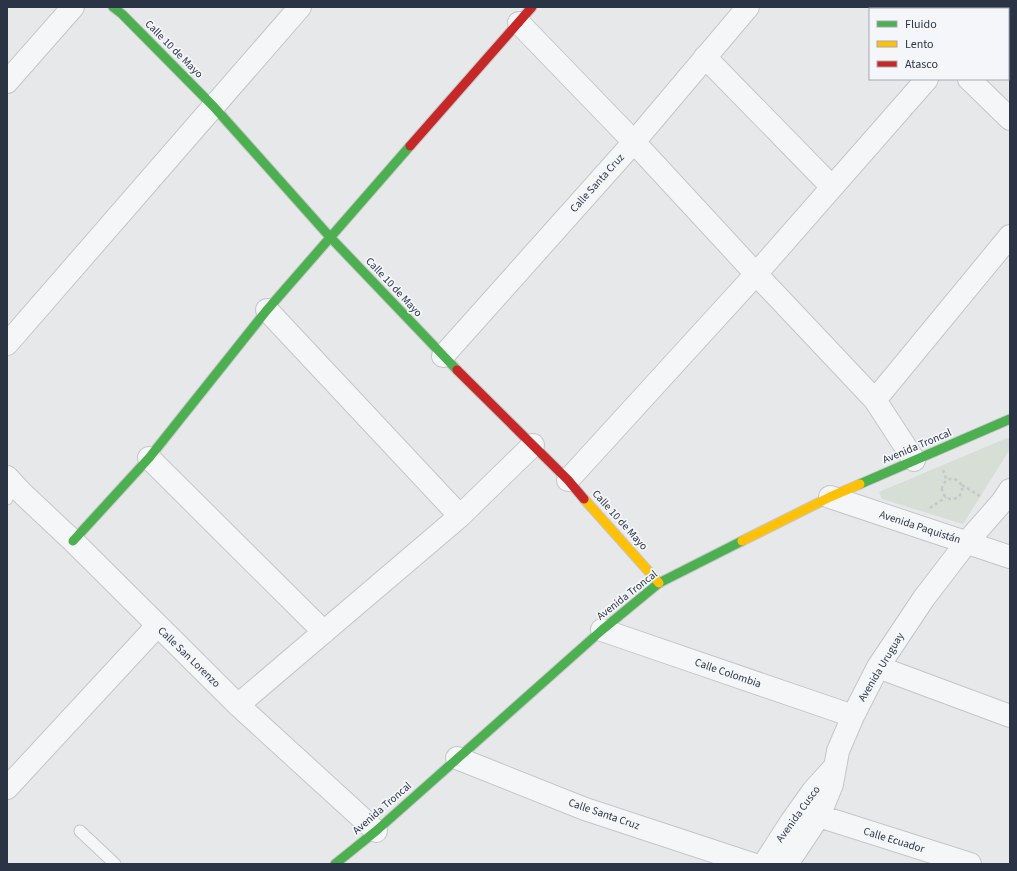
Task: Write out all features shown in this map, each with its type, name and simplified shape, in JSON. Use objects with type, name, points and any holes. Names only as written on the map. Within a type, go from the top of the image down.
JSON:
[{"type":"street","points":[[7,82],[73,7]]},
{"type":"street","name":"Calle 10 de Mayo","points":[[113,7],[122,14],[214,107],[330,237],[443,356],[568,480],[659,583]]},
{"type":"street","points":[[7,344],[300,7]]},
{"type":"street","name":"Calle Santa Cruz","points":[[443,356],[634,142],[748,7]]},
{"type":"street","points":[[73,541],[149,458],[267,310],[526,15],[634,142],[875,400],[914,460]]},
{"type":"street","points":[[706,57],[832,187]]},
{"type":"street","points":[[568,480],[756,274],[926,80]]},
{"type":"street","points":[[970,80],[1010,118]]},
{"type":"street","points":[[875,400],[1010,236]]},
{"type":"street","points":[[267,310],[460,516]]},
{"type":"street","name":"Avenida Troncal","points":[[335,864],[376,831],[602,630],[659,583],[830,497],[1010,419]]},
{"type":"street","points":[[238,705],[460,516],[533,445]]},
{"type":"street","points":[[149,458],[324,632]]},
{"type":"street","name":"Calle San Lorenzo","points":[[9,486],[24,494],[238,705],[376,831]]},
{"type":"street","name":"Avenida Uruguay","points":[[787,864],[819,816],[832,784],[838,751],[853,716],[878,667],[924,598],[967,542],[1002,502],[1010,490]]},
{"type":"street","name":"Avenida Paquistán","points":[[830,497],[1010,557]]},
{"type":"street","points":[[7,788],[157,626]]},
{"type":"street","name":"Calle Colombia","points":[[602,630],[853,716]]},
{"type":"street","points":[[878,667],[1010,716]]},
{"type":"street","name":"Calle Santa Cruz","points":[[457,758],[585,809],[752,864]]},
{"type":"street","name":"Avenida Cusco","points":[[764,864],[813,791],[836,766]]},
{"type":"street","name":"Calle Ecuador","points":[[819,816],[959,862]]},
{"type":"lane","points":[[80,831],[115,864]]},
{"type":"path","points":[[954,479],[960,482],[962,491],[959,497],[952,499],[949,498],[944,494],[943,488],[945,482],[954,479]]},
{"type":"shaded area","points":[[1007,438],[1010,440],[1010,449],[963,524],[882,499],[879,492]]},
{"type":"traffic: fast","points":[[113,7],[122,14],[214,107],[330,237],[457,370]]},
{"type":"traffic: fast","points":[[73,541],[149,458],[267,310],[410,146]]},
{"type":"traffic: fast","points":[[860,484],[1010,419]]},
{"type":"traffic: fast","points":[[335,864],[376,831],[602,630],[659,583],[742,541]]},
{"type":"traffic: slow","points":[[742,541],[830,497],[860,484]]},
{"type":"traffic: slow","points":[[584,499],[659,583]]},
{"type":"traffic: jam","points":[[410,146],[532,7]]},
{"type":"traffic: jam","points":[[457,370],[568,480],[584,499]]}]
